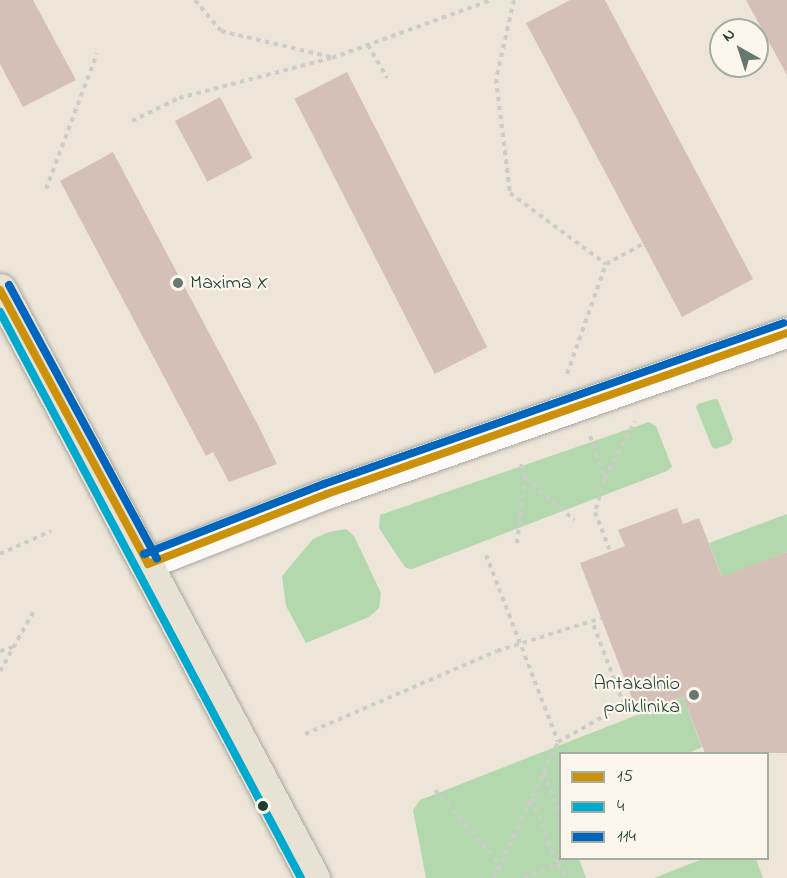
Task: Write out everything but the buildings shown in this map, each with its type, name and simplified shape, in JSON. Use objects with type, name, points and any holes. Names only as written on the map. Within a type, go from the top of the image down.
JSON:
[{"type":"main road","points":[[0,290],[314,878]]},
{"type":"street","points":[[148,564],[327,494],[787,333]]},
{"type":"path","points":[[195,0],[221,31],[332,58]]},
{"type":"path","points":[[132,121],[179,98],[332,58],[491,0]]},
{"type":"path","points":[[514,0],[496,79],[510,193],[606,264]]},
{"type":"path","points":[[368,45],[387,78]]},
{"type":"path","points":[[46,189],[97,53]]},
{"type":"path","points":[[605,479],[566,409],[606,264],[643,244]]},
{"type":"path","points":[[609,549],[595,512],[605,479],[658,377]]},
{"type":"path","points":[[508,430],[525,477],[517,543]]},
{"type":"path","points":[[525,477],[574,520]]},
{"type":"path","points":[[0,554],[51,531]]},
{"type":"path","points":[[486,555],[518,645],[558,742]]},
{"type":"path","points":[[0,670],[34,611]]},
{"type":"path","points":[[305,734],[471,662],[602,618]]},
{"type":"path","points":[[494,878],[558,742],[624,705],[592,621]]},
{"type":"path","points":[[0,651],[14,647]]},
{"type":"path","points":[[544,772],[559,811]]},
{"type":"path","points":[[435,790],[501,865]]},
{"type":"path","points":[[532,799],[557,864],[568,878]]},
{"type":"path","points":[[524,878],[566,860]]},
{"type":"green space","points":[[718,400],[733,439],[730,444],[715,449],[712,447],[696,407],[698,404]]},
{"type":"green space","points":[[649,422],[656,426],[672,467],[667,471],[412,569],[406,568],[379,528],[380,515]]},
{"type":"green space","points":[[787,514],[787,552],[764,561],[725,584],[709,543]]},
{"type":"green space","points":[[346,529],[354,536],[381,593],[379,608],[369,617],[306,643],[286,606],[282,576],[313,539],[329,532]]},
{"type":"green space","points":[[683,697],[702,747],[691,752],[559,752],[559,860],[579,860],[586,878],[426,878],[413,810],[420,800]]},
{"type":"green space","points":[[700,860],[756,860],[763,878],[654,878]]},
{"type":"transit line","name":"114","points":[[9,285],[157,559]]},
{"type":"transit line","name":"15","points":[[0,290],[148,564]]},
{"type":"transit line","name":"4","points":[[0,312],[301,878]]},
{"type":"transit line","name":"114","points":[[144,554],[324,484],[784,323]]},
{"type":"transit line","name":"15","points":[[148,564],[327,494],[787,333]]},
{"type":"place","name":"Maxima X","points":[[178,283]]},
{"type":"place","name":"Antakalnio poliklinika","points":[[694,695]]}]
